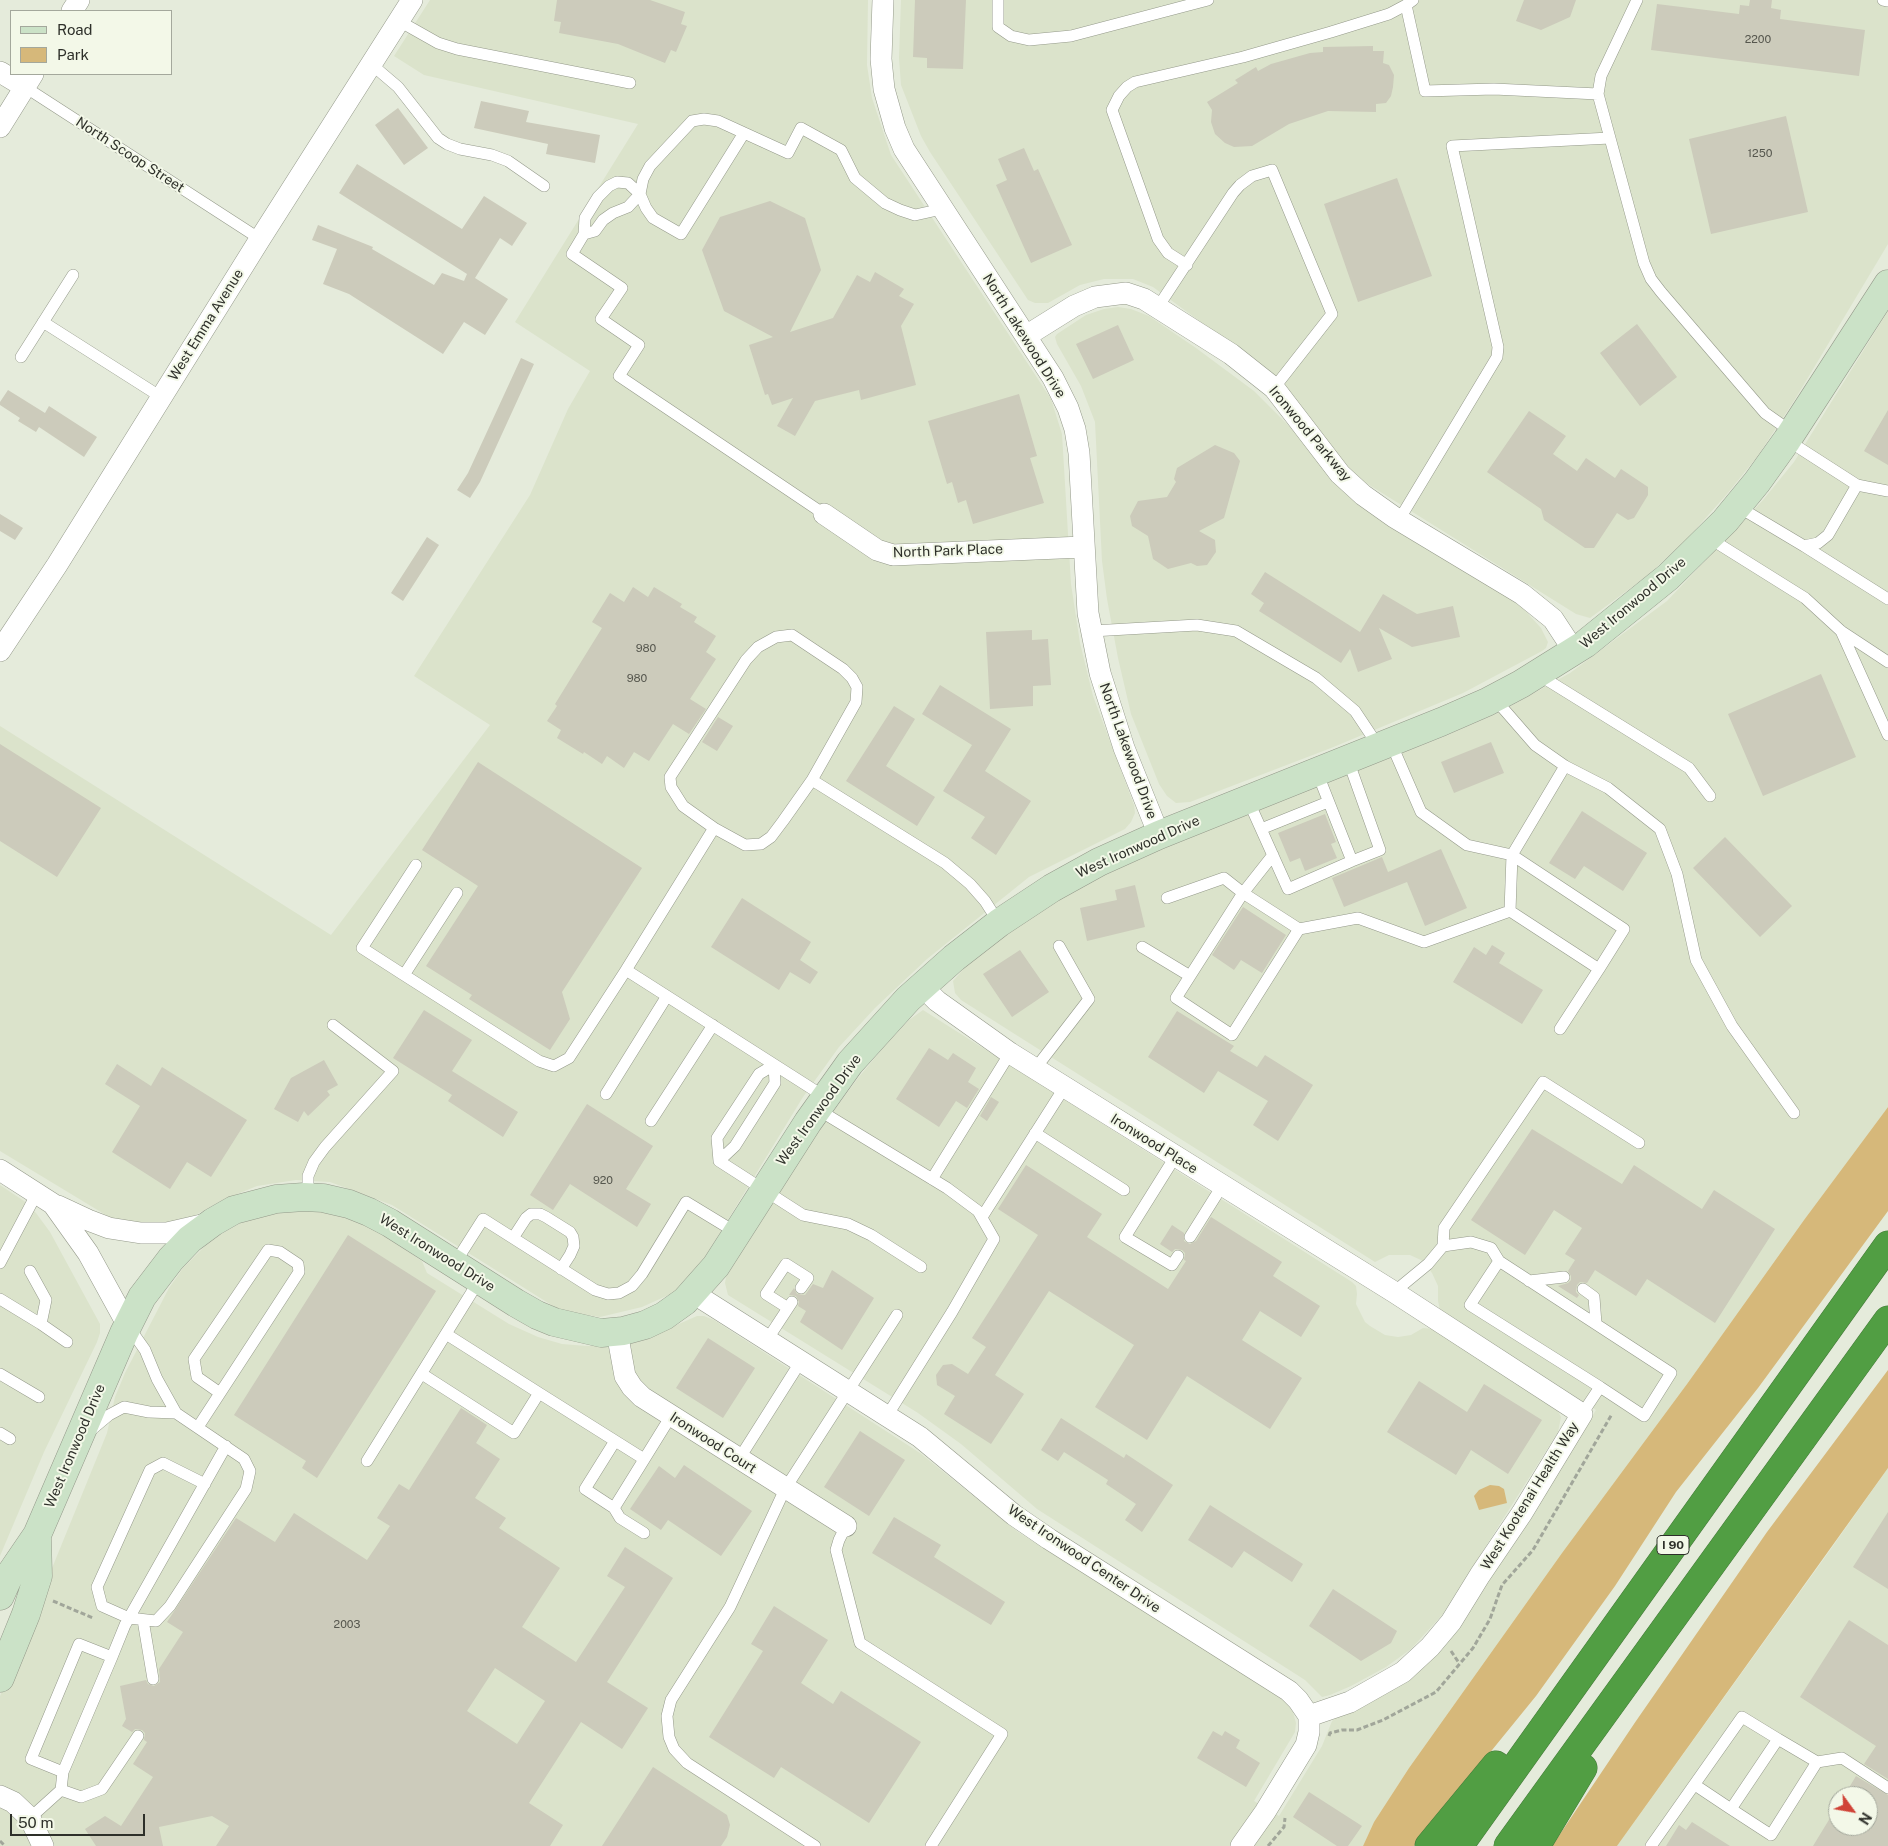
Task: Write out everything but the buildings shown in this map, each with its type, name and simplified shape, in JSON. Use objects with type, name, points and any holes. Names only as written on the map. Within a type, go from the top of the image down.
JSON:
[{"type":"highway","name":"I 90","points":[[1459,1846],[1888,1245]]},
{"type":"highway","points":[[1508,1846],[1888,1320]]},
{"type":"highway","points":[[1429,1846],[1661,1562]]},
{"type":"highway","points":[[1536,1846],[1657,1640]]},
{"type":"street","name":"West Emma Avenue","points":[[0,651],[57,565],[260,239],[412,0]]},
{"type":"street","name":"North Lakewood Drive","points":[[884,0],[881,59],[884,89],[888,108],[904,148],[1053,378],[1068,408],[1075,429],[1088,613],[1100,673],[1124,748],[1159,835]]},
{"type":"street","name":"North Scoop Street","points":[[11,75],[29,80]]},
{"type":"street","points":[[0,127],[29,80]]},
{"type":"street","name":"West Ironwood Drive","points":[[0,1596],[9,1576],[37,1535],[127,1324],[145,1293],[171,1259],[212,1222],[234,1210],[276,1198],[308,1197],[349,1204],[369,1212],[516,1303],[545,1318],[601,1333],[617,1332],[645,1325],[664,1316],[694,1294],[716,1266],[763,1190],[850,1063],[922,986],[954,958],[999,923],[1083,870],[1159,835],[1385,745],[1494,698],[1574,651],[1617,620],[1668,577],[1709,538],[1737,506],[1790,436],[1886,290]]},
{"type":"street","name":"Ironwood Parkway","points":[[1026,336],[1074,306],[1095,297],[1113,293],[1126,293],[1144,298],[1231,354],[1274,388],[1340,474],[1363,494],[1399,520],[1522,594],[1553,619],[1574,651]]},
{"type":"street","name":"North Park Place","points":[[824,514],[877,550],[893,555],[1084,547]]},
{"type":"street","name":"Ironwood Place","points":[[922,986],[937,1001],[1010,1053],[1394,1292]]},
{"type":"street","points":[[0,1170],[45,1199],[109,1228],[134,1232],[167,1233],[212,1222]]},
{"type":"street","points":[[45,1199],[65,1218],[88,1253],[127,1324]]},
{"type":"street","name":"West Kootenai Health Way","points":[[1309,1716],[1350,1702],[1403,1672],[1430,1647],[1451,1622],[1582,1414],[1394,1292]]},
{"type":"street","name":"West Ironwood Center Drive","points":[[694,1294],[887,1416],[941,1453],[1014,1515],[1049,1539],[1289,1691],[1309,1716]]},
{"type":"street","name":"Ironwood Court","points":[[617,1332],[625,1376],[642,1397],[846,1526]]},
{"type":"street","name":"West Ironwood Drive","points":[[0,1678],[26,1614],[38,1576],[37,1535]]},
{"type":"street","points":[[1242,1846],[1306,1745],[1309,1732],[1309,1716]]},
{"type":"street","points":[[0,1796],[13,1802],[30,1818],[43,1846]]},
{"type":"lane","points":[[998,0],[998,27],[1011,36],[1029,40],[1071,36],[1208,0]]},
{"type":"lane","points":[[1637,0],[1602,76],[1598,94],[1644,263],[1651,279],[1766,413],[1790,436],[1857,485],[1888,491]]},
{"type":"lane","points":[[1883,0],[1888,1]]},
{"type":"lane","points":[[1187,265],[1168,253],[1158,239],[1112,110],[1119,96],[1127,87],[1135,82],[1314,37],[1389,14],[1410,3],[1425,91],[1494,89],[1598,94]]},
{"type":"lane","points":[[399,21],[438,42],[457,49],[630,83]]},
{"type":"lane","points":[[371,64],[398,87],[438,138],[460,149],[492,155],[508,161],[544,186]]},
{"type":"lane","name":"North Scoop Street","points":[[29,80],[260,239]]},
{"type":"lane","points":[[584,234],[595,231],[603,220],[613,213],[628,207],[640,194],[643,179],[650,166],[692,121],[704,119],[718,120],[788,153],[801,128],[841,150],[855,178],[884,202],[915,215],[942,209]]},
{"type":"lane","points":[[744,133],[681,234],[653,218],[640,194],[628,183],[617,182],[609,186],[598,197],[585,218],[584,234],[572,254],[622,288],[601,319],[639,344],[619,376],[824,514]]},
{"type":"lane","points":[[1399,520],[1497,357],[1498,347],[1452,146],[1610,138]]},
{"type":"lane","points":[[1158,307],[1233,193],[1252,176],[1272,170],[1332,314],[1274,388]]},
{"type":"lane","points":[[21,357],[73,275]]},
{"type":"lane","points":[[43,322],[161,397]]},
{"type":"lane","points":[[1804,546],[1818,543],[1828,535],[1857,485]]},
{"type":"lane","points":[[1737,506],[1888,599]]},
{"type":"lane","points":[[1709,538],[1805,598],[1841,631],[1888,662]]},
{"type":"lane","points":[[1092,632],[1197,624],[1236,631],[1316,678],[1355,711],[1385,745],[1421,812],[1467,845],[1512,855],[1624,929],[1560,1029]]},
{"type":"lane","points":[[1841,631],[1888,736]]},
{"type":"lane","points":[[792,634],[843,669],[857,686],[856,702],[812,780],[784,821],[771,836],[761,844],[745,845],[714,828],[683,806],[671,787],[670,777],[746,660],[758,647],[776,637],[792,634]]},
{"type":"lane","points":[[1537,674],[1689,768],[1710,796]]},
{"type":"lane","points":[[1494,698],[1535,745],[1565,766],[1608,788],[1660,829],[1677,874],[1696,960],[1732,1026],[1794,1113]]},
{"type":"lane","points":[[1248,800],[1288,889],[1380,850],[1348,760]]},
{"type":"lane","points":[[1510,911],[1512,855],[1565,766]]},
{"type":"lane","points":[[1317,772],[1352,862]]},
{"type":"lane","points":[[812,780],[945,863],[970,884],[986,901],[999,923]]},
{"type":"lane","points":[[1261,829],[1328,802]]},
{"type":"lane","points":[[416,865],[362,948],[539,1061],[554,1066],[569,1058],[714,828]]},
{"type":"lane","points":[[1273,855],[1243,893],[1176,998],[1232,1035],[1298,929]]},
{"type":"lane","points":[[1167,898],[1224,878],[1243,893],[1298,929],[1358,918],[1424,942],[1510,911]]},
{"type":"lane","points":[[404,975],[457,893]]},
{"type":"lane","points":[[1510,911],[1599,969]]},
{"type":"lane","points":[[1035,1069],[1089,999],[1059,946]]},
{"type":"lane","points":[[1142,947],[1190,976]]},
{"type":"lane","points":[[626,970],[774,1065],[821,1103],[978,1211],[982,1217],[994,1239],[952,1312],[887,1416]]},
{"type":"lane","points":[[606,1094],[667,996]]},
{"type":"lane","points":[[308,1197],[308,1176],[314,1162],[325,1147],[393,1071],[333,1025]]},
{"type":"lane","points":[[651,1121],[713,1025]]},
{"type":"lane","points":[[932,1179],[1010,1053]]},
{"type":"lane","points":[[718,1161],[735,1146],[775,1083],[774,1065]]},
{"type":"lane","points":[[718,1161],[717,1138],[759,1074],[774,1065]]},
{"type":"lane","points":[[1394,1292],[1428,1264],[1443,1246],[1444,1228],[1543,1082],[1639,1143]]},
{"type":"lane","points":[[982,1217],[1064,1088]]},
{"type":"lane","points":[[1035,1133],[1124,1190]]},
{"type":"lane","points":[[1175,1157],[1125,1237],[1172,1265],[1178,1256]]},
{"type":"lane","points":[[718,1161],[803,1215],[848,1224],[871,1235],[921,1267]]},
{"type":"lane","points":[[1190,1236],[1222,1186]]},
{"type":"lane","points":[[0,1263],[45,1199]]},
{"type":"lane","points":[[455,1264],[483,1219],[595,1290],[608,1294],[619,1293],[632,1286],[642,1274],[686,1202],[737,1233]]},
{"type":"lane","points":[[513,1238],[526,1218],[531,1214],[546,1217],[570,1232],[574,1246],[561,1269]]},
{"type":"lane","points":[[1443,1246],[1471,1242],[1491,1248],[1499,1262],[1671,1373],[1644,1416],[1470,1305],[1499,1262]]},
{"type":"lane","points":[[198,1427],[299,1272],[298,1264],[280,1252],[268,1250],[194,1360],[197,1377],[220,1393]]},
{"type":"lane","points":[[767,1340],[790,1305],[766,1294],[786,1264],[808,1278],[801,1288]]},
{"type":"lane","points":[[30,1271],[46,1300],[41,1324]]},
{"type":"lane","points":[[1529,1281],[1564,1277]]},
{"type":"lane","points":[[368,1461],[480,1279]]},
{"type":"lane","points":[[1583,1289],[1594,1297],[1596,1324]]},
{"type":"lane","points":[[0,1299],[67,1342]]},
{"type":"lane","points":[[816,1846],[686,1762],[674,1749],[669,1737],[667,1716],[671,1700],[730,1607],[785,1489],[897,1315]]},
{"type":"lane","points":[[127,1324],[145,1350],[157,1379],[176,1413],[244,1459],[250,1471],[246,1489],[170,1606],[156,1621],[129,1618],[102,1606],[97,1587],[150,1470],[163,1463],[204,1484]]},
{"type":"lane","points":[[446,1334],[644,1459]]},
{"type":"lane","points":[[739,1459],[801,1362]]},
{"type":"lane","points":[[0,1374],[39,1397]]},
{"type":"lane","points":[[422,1374],[514,1433],[539,1393]]},
{"type":"lane","points":[[1582,1414],[1600,1387]]},
{"type":"lane","points":[[77,1442],[109,1415],[124,1407],[149,1412],[176,1413]]},
{"type":"lane","points":[[614,1508],[670,1416]]},
{"type":"lane","points":[[0,1433],[10,1439]]},
{"type":"lane","points":[[614,1441],[585,1488],[614,1508],[620,1518],[644,1533]]},
{"type":"lane","points":[[30,1818],[62,1790],[63,1772],[129,1618],[226,1446]]},
{"type":"lane","points":[[846,1526],[836,1550],[860,1643],[1002,1734],[936,1844]]},
{"type":"lane","points":[[143,1620],[153,1679]]},
{"type":"lane","points":[[63,1772],[32,1759],[79,1644],[112,1657]]},
{"type":"lane","points":[[1651,1846],[1742,1717],[1817,1762],[1842,1758],[1888,1788]]},
{"type":"lane","points":[[62,1790],[81,1797],[102,1789],[138,1736]]},
{"type":"lane","points":[[1731,1809],[1778,1739]]},
{"type":"lane","points":[[1695,1785],[1771,1834],[1817,1762]]},
{"type":"path","points":[[48,1599],[100,1621]]},
{"type":"path","points":[[0,1841],[5,1846]]},
{"type":"shaded area","points":[[430,0],[868,0],[867,65],[872,98],[891,155],[1051,399],[1062,434],[1071,584],[1080,643],[1093,696],[1134,805],[1135,813],[1125,829],[1029,877],[927,959],[875,1008],[839,1047],[803,1097],[702,1262],[673,1293],[642,1307],[600,1317],[561,1311],[392,1205],[330,1182],[296,1180],[257,1186],[225,1199],[188,1219],[166,1226],[119,1223],[0,1151],[0,726],[331,935],[490,725],[414,676],[530,495],[568,409],[590,371],[515,322],[638,124],[424,75],[394,56]]},
{"type":"shaded area","points":[[901,0],[1888,0],[1888,244],[1794,401],[1757,457],[1687,539],[1647,576],[1590,618],[1576,614],[1358,478],[1328,443],[1302,407],[1257,363],[1153,287],[1133,279],[1104,279],[1080,285],[1048,303],[1035,303],[1028,300],[921,136],[901,85],[899,58]]},
{"type":"shaded area","points":[[1118,307],[1131,309],[1149,316],[1254,391],[1295,432],[1362,506],[1520,605],[1541,628],[1548,642],[1546,648],[1463,693],[1331,748],[1190,802],[1176,803],[1167,796],[1159,784],[1131,714],[1118,658],[1102,561],[1095,422],[1081,386],[1057,344],[1055,337],[1086,315]]},
{"type":"shaded area","points":[[1888,311],[1888,1107],[1562,1553],[1409,1768],[1374,1822],[1363,1846],[0,1846],[0,1696],[107,1433],[115,1397],[125,1373],[169,1288],[183,1268],[206,1245],[244,1221],[269,1212],[295,1209],[323,1211],[350,1218],[373,1228],[422,1261],[427,1273],[509,1324],[538,1337],[562,1344],[587,1346],[615,1345],[647,1338],[697,1316],[704,1316],[714,1320],[920,1453],[1018,1532],[1286,1702],[1293,1712],[1296,1723],[1295,1732],[1254,1801],[1279,1816],[1322,1746],[1332,1721],[1459,1624],[1596,1410],[1440,1310],[1438,1286],[1432,1273],[1423,1261],[1410,1255],[1389,1255],[1375,1262],[961,1000],[955,993],[953,981],[967,965],[1049,904],[1104,874],[1167,844],[1443,737],[1500,712],[1570,673],[1667,601],[1763,500],[1794,462]]},
{"type":"shaded area","points":[[923,1010],[1352,1282],[1356,1286],[1356,1304],[1365,1322],[1370,1326],[1385,1335],[1398,1337],[1411,1335],[1423,1328],[1434,1329],[1558,1411],[1561,1417],[1558,1432],[1443,1614],[1411,1649],[1386,1667],[1351,1686],[1322,1697],[1305,1680],[1037,1509],[961,1444],[918,1413],[728,1295],[725,1283],[726,1277],[813,1139],[858,1078],[884,1047],[909,1020]]},
{"type":"shaded area","points":[[0,1185],[24,1201],[50,1232],[100,1324],[100,1333],[44,1452],[0,1556]]},
{"type":"shaded area","points":[[1888,1468],[1888,1846],[1617,1846],[1823,1560]]},
{"type":"green space","points":[[1888,1107],[1888,1211],[1758,1388],[1676,1492],[1615,1586],[1536,1696],[1414,1846],[1363,1846],[1374,1822],[1409,1768],[1562,1553]]},
{"type":"green space","points":[[1888,1370],[1888,1468],[1617,1846],[1552,1846],[1767,1532]]},
{"type":"green space","points":[[1490,1485],[1499,1486],[1504,1489],[1507,1503],[1479,1510],[1474,1496],[1479,1490]]}]
